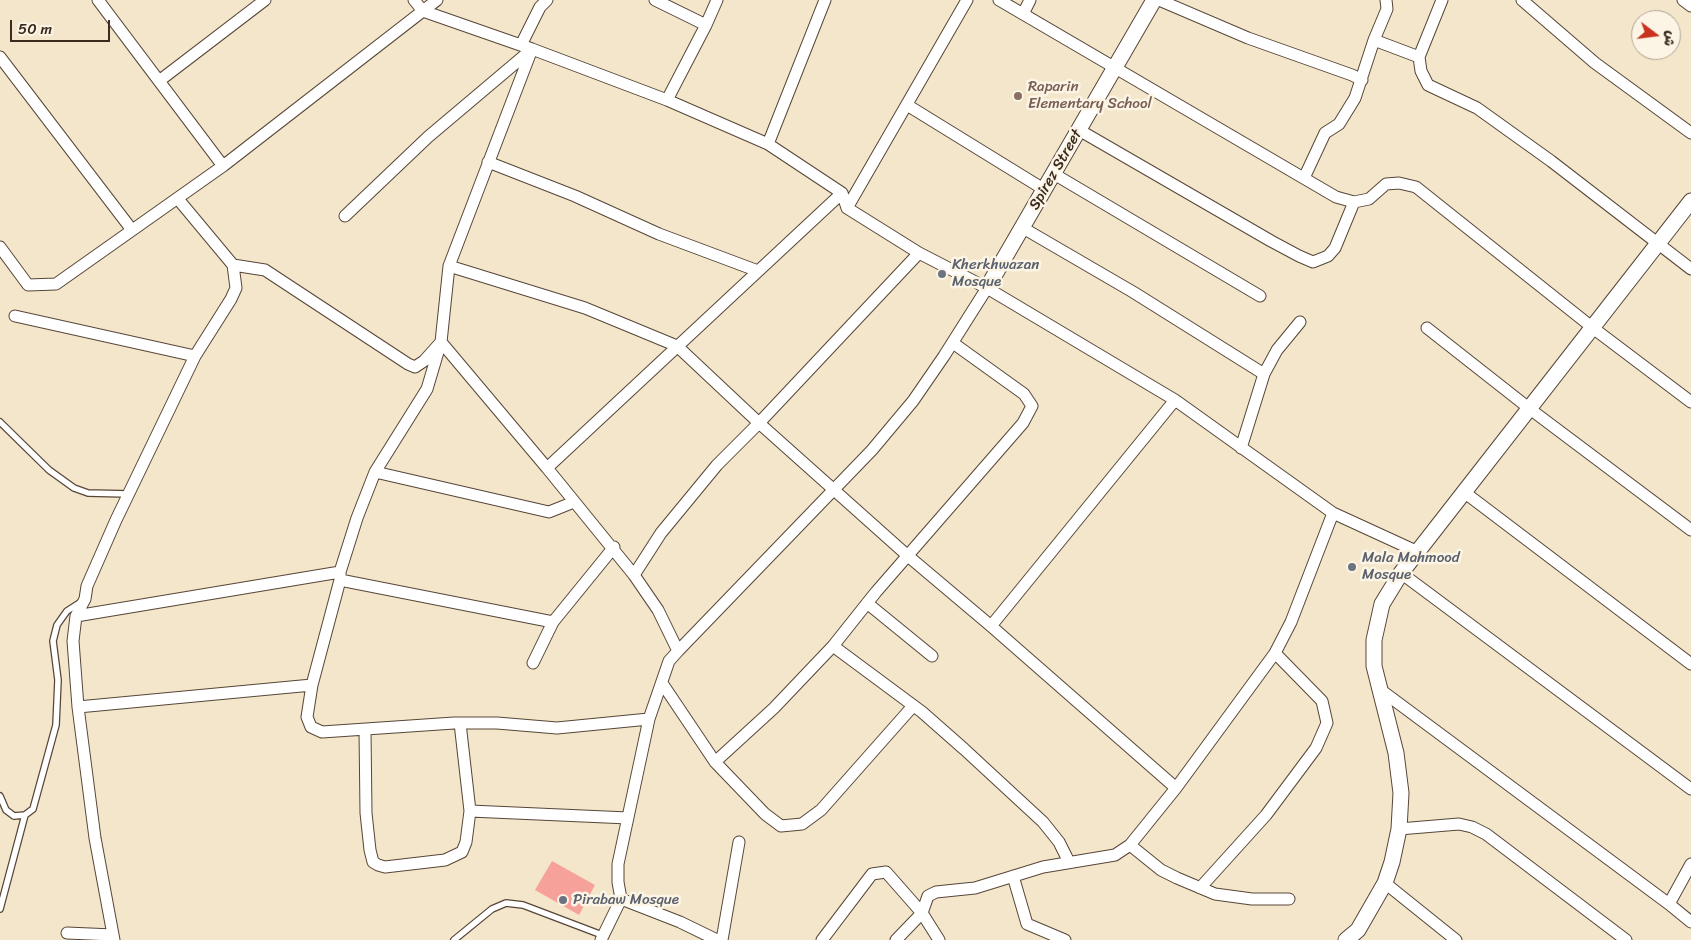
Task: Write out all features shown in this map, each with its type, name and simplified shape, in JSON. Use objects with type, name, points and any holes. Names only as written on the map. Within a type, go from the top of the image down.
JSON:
[{"type":"street","points":[[98,0],[223,166]]},
{"type":"street","points":[[159,81],[265,0]]},
{"type":"street","points":[[414,0],[423,11],[527,47],[667,100],[768,144],[842,193],[847,208],[918,253],[987,288],[1175,400],[1333,513],[1418,552]]},
{"type":"street","points":[[0,247],[28,285],[56,284],[223,166],[437,0]]},
{"type":"street","points":[[547,0],[540,7],[488,162],[449,266],[441,342],[427,390],[375,472],[357,518],[312,685],[308,717],[311,727],[322,732],[460,723],[497,723],[557,728],[649,719]]},
{"type":"street","points":[[655,0],[706,25]]},
{"type":"street","points":[[667,100],[717,0]]},
{"type":"street","points":[[768,144],[826,0]]},
{"type":"street","points":[[847,208],[967,0]]},
{"type":"street","points":[[999,0],[1336,197],[1354,202],[1369,199],[1386,184],[1399,183],[1416,188],[1593,328],[1691,402]]},
{"type":"street","points":[[1023,14],[1030,0]]},
{"type":"street","name":"Spirez Street","points":[[987,288],[1154,0]]},
{"type":"street","points":[[1159,0],[1248,38],[1352,74],[1362,80]]},
{"type":"street","points":[[1304,178],[1325,133],[1338,124],[1355,98],[1374,40],[1387,9],[1386,0]]},
{"type":"street","points":[[1442,0],[1419,57],[1421,71],[1428,85],[1477,108],[1551,161],[1691,269]]},
{"type":"street","points":[[1522,0],[1595,63],[1691,133]]},
{"type":"street","points":[[1683,0],[1691,6]]},
{"type":"street","points":[[1374,40],[1419,57]]},
{"type":"street","points":[[345,216],[527,47]]},
{"type":"street","points":[[0,57],[132,230]]},
{"type":"street","points":[[907,104],[1044,190]]},
{"type":"street","points":[[1079,130],[1270,241],[1313,262],[1328,256],[1335,248],[1354,202]]},
{"type":"street","points":[[488,162],[575,196],[659,234],[758,271]]},
{"type":"street","points":[[1054,174],[1260,296]]},
{"type":"street","points":[[547,468],[842,193]]},
{"type":"street","points":[[67,933],[114,937],[95,838],[78,707],[73,641],[76,616],[85,599],[87,586],[129,494],[195,356],[232,299],[236,288],[233,266],[178,199]]},
{"type":"street","points":[[1346,940],[1358,930],[1385,883],[1400,829],[1401,793],[1396,753],[1378,688],[1374,666],[1374,640],[1382,604],[1401,573],[1691,201]]},
{"type":"street","points":[[1022,228],[1133,292],[1264,374]]},
{"type":"street","points":[[634,575],[661,534],[718,465],[918,253]]},
{"type":"street","points":[[233,266],[266,270],[415,367],[424,361],[441,342]]},
{"type":"street","points":[[449,266],[585,308],[677,346],[759,423],[908,556],[1176,788]]},
{"type":"street","points":[[602,938],[621,899],[618,882],[618,864],[649,719],[668,661],[872,450],[913,401],[953,343],[987,288]]},
{"type":"street","points":[[15,316],[195,356]]},
{"type":"street","points":[[1241,448],[1264,374],[1277,350],[1300,322]]},
{"type":"street","points":[[1427,328],[1530,409],[1691,530]]},
{"type":"street","points":[[441,342],[574,502],[614,547],[658,610],[678,652]]},
{"type":"street","points":[[715,762],[774,708],[833,646],[867,603],[1023,423],[1032,406],[1024,394],[953,343]]},
{"type":"street","points":[[991,626],[1175,400]]},
{"type":"street","points":[[375,472],[549,512],[574,502]]},
{"type":"street","points":[[1464,492],[1691,664]]},
{"type":"street","points":[[896,940],[922,913],[928,896],[936,892],[975,888],[1043,866],[1115,855],[1130,845],[1176,788],[1275,653],[1291,622],[1333,513]]},
{"type":"street","points":[[533,663],[554,622],[614,547]]},
{"type":"street","points":[[1401,573],[1691,789]]},
{"type":"street","points":[[76,616],[340,576],[554,622]]},
{"type":"street","points":[[867,603],[932,656]]},
{"type":"street","points":[[833,646],[913,706],[964,749],[1043,822],[1059,842],[1069,862]]},
{"type":"street","points":[[1200,888],[1266,815],[1316,748],[1327,723],[1322,701],[1275,653]]},
{"type":"street","points":[[662,683],[715,762],[764,814],[781,826],[802,824],[821,810],[913,706]]},
{"type":"street","points":[[78,707],[312,685]]},
{"type":"street","points":[[1378,688],[1691,922]]},
{"type":"street","points":[[365,730],[366,813],[370,850],[373,862],[378,866],[385,866],[445,860],[462,852],[466,842],[470,811],[460,723]]},
{"type":"street","points":[[470,811],[628,818]]},
{"type":"street","points":[[1400,829],[1459,824],[1486,834],[1626,940]]},
{"type":"street","points":[[722,940],[739,842]]},
{"type":"street","points":[[1130,845],[1161,870],[1215,894],[1234,897],[1289,899]]},
{"type":"street","points":[[1669,904],[1691,864]]},
{"type":"street","points":[[822,940],[872,874],[886,872],[922,913],[939,940]]},
{"type":"street","points":[[1013,876],[1027,924],[1065,940]]},
{"type":"street","points":[[1385,883],[1456,940]]},
{"type":"street","points":[[621,899],[680,922],[717,940]]},
{"type":"lane","points":[[0,422],[49,470],[74,488],[88,493],[129,494]]},
{"type":"lane","points":[[0,796],[6,810],[14,816],[25,815],[33,809],[56,725],[58,680],[53,641],[57,625],[67,611],[85,599]]},
{"type":"lane","points":[[0,909],[25,815]]},
{"type":"lane","points":[[454,940],[492,909],[506,903],[523,905],[602,938]]},
{"type":"building","points":[[552,861],[595,885],[579,915],[535,890]]},
{"type":"place","name":"Raparin Elementary School","points":[[1018,96]]},
{"type":"place","name":"Kherkhwazan Mosque","points":[[942,274]]},
{"type":"place","name":"Mala Mahmood Mosque","points":[[1352,567]]},
{"type":"place","name":"Pirabaw Mosque","points":[[563,900]]}]
